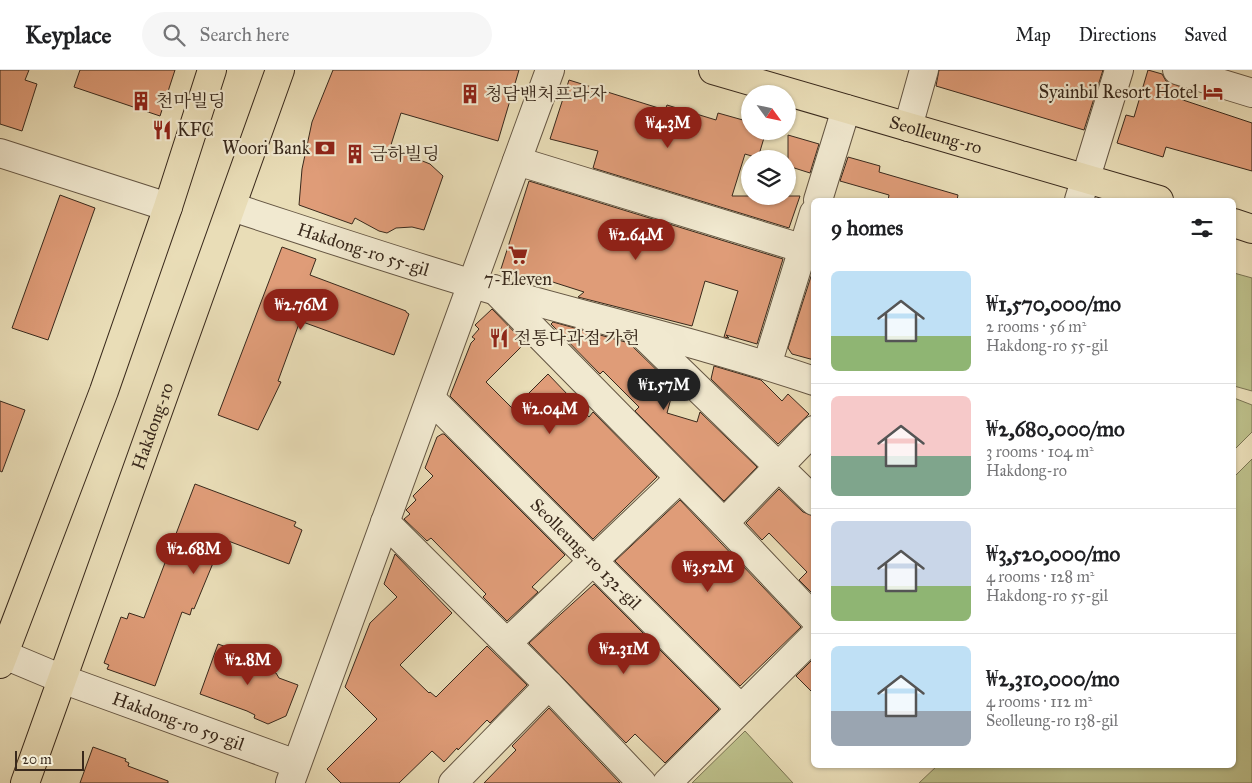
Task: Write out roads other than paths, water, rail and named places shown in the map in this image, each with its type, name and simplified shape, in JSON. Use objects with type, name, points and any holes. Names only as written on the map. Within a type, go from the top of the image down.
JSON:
[{"type":"main road","points":[[1,657],[104,391],[168,207],[212,70]]},
{"type":"main road","name":"Hakdong-ro","points":[[25,783],[280,70]]},
{"type":"main road","name":"Seolleung-ro","points":[[725,72],[908,127],[1082,188],[1147,198]]},
{"type":"main road","points":[[1236,224],[1252,228]]},
{"type":"street","points":[[293,774],[431,399],[483,286],[517,161],[550,70]]},
{"type":"street","points":[[908,127],[924,70]]},
{"type":"street","points":[[1082,188],[1119,70]]},
{"type":"street","points":[[1177,70],[1252,92]]},
{"type":"street","points":[[819,198],[846,109]]},
{"type":"street","points":[[0,153],[168,207]]},
{"type":"street","points":[[517,161],[808,251]]},
{"type":"street","name":"Hakdong-ro 55-gil","points":[[232,207],[483,286],[635,327],[811,380]]},
{"type":"street","points":[[766,365],[808,251],[811,232]]},
{"type":"street","name":"Hakdong-ro 55-gil","points":[[483,286],[724,523],[811,615]]},
{"type":"street","name":"Hakdong-ro 55-gil","points":[[635,327],[811,498]]},
{"type":"street","name":"Seolleung-ro 132-gil","points":[[431,399],[742,709]]},
{"type":"street","points":[[724,523],[811,433]]},
{"type":"street","points":[[507,643],[679,479]]},
{"type":"street","points":[[385,522],[549,685],[642,783]]},
{"type":"street","points":[[667,783],[811,639]]},
{"type":"street","name":"Hakdong-ro 59-gil","points":[[1,657],[62,679],[293,774]]},
{"type":"street","points":[[453,783],[549,685]]},
{"type":"place","name":"Syainbil Resort Hotel","points":[[1213,92]]},
{"type":"place","name":"청담밴처프라자","points":[[470,94]]},
{"type":"place","name":"천마빌딩","points":[[141,101]]},
{"type":"place","name":"KFC","points":[[162,130]]},
{"type":"place","name":"Woori Bank","points":[[325,148]]},
{"type":"place","name":"금하빌딩","points":[[355,154]]},
{"type":"place","name":"7-Eleven","points":[[518,255]]},
{"type":"place","name":"전통다과점 가헌","points":[[499,338]]}]
